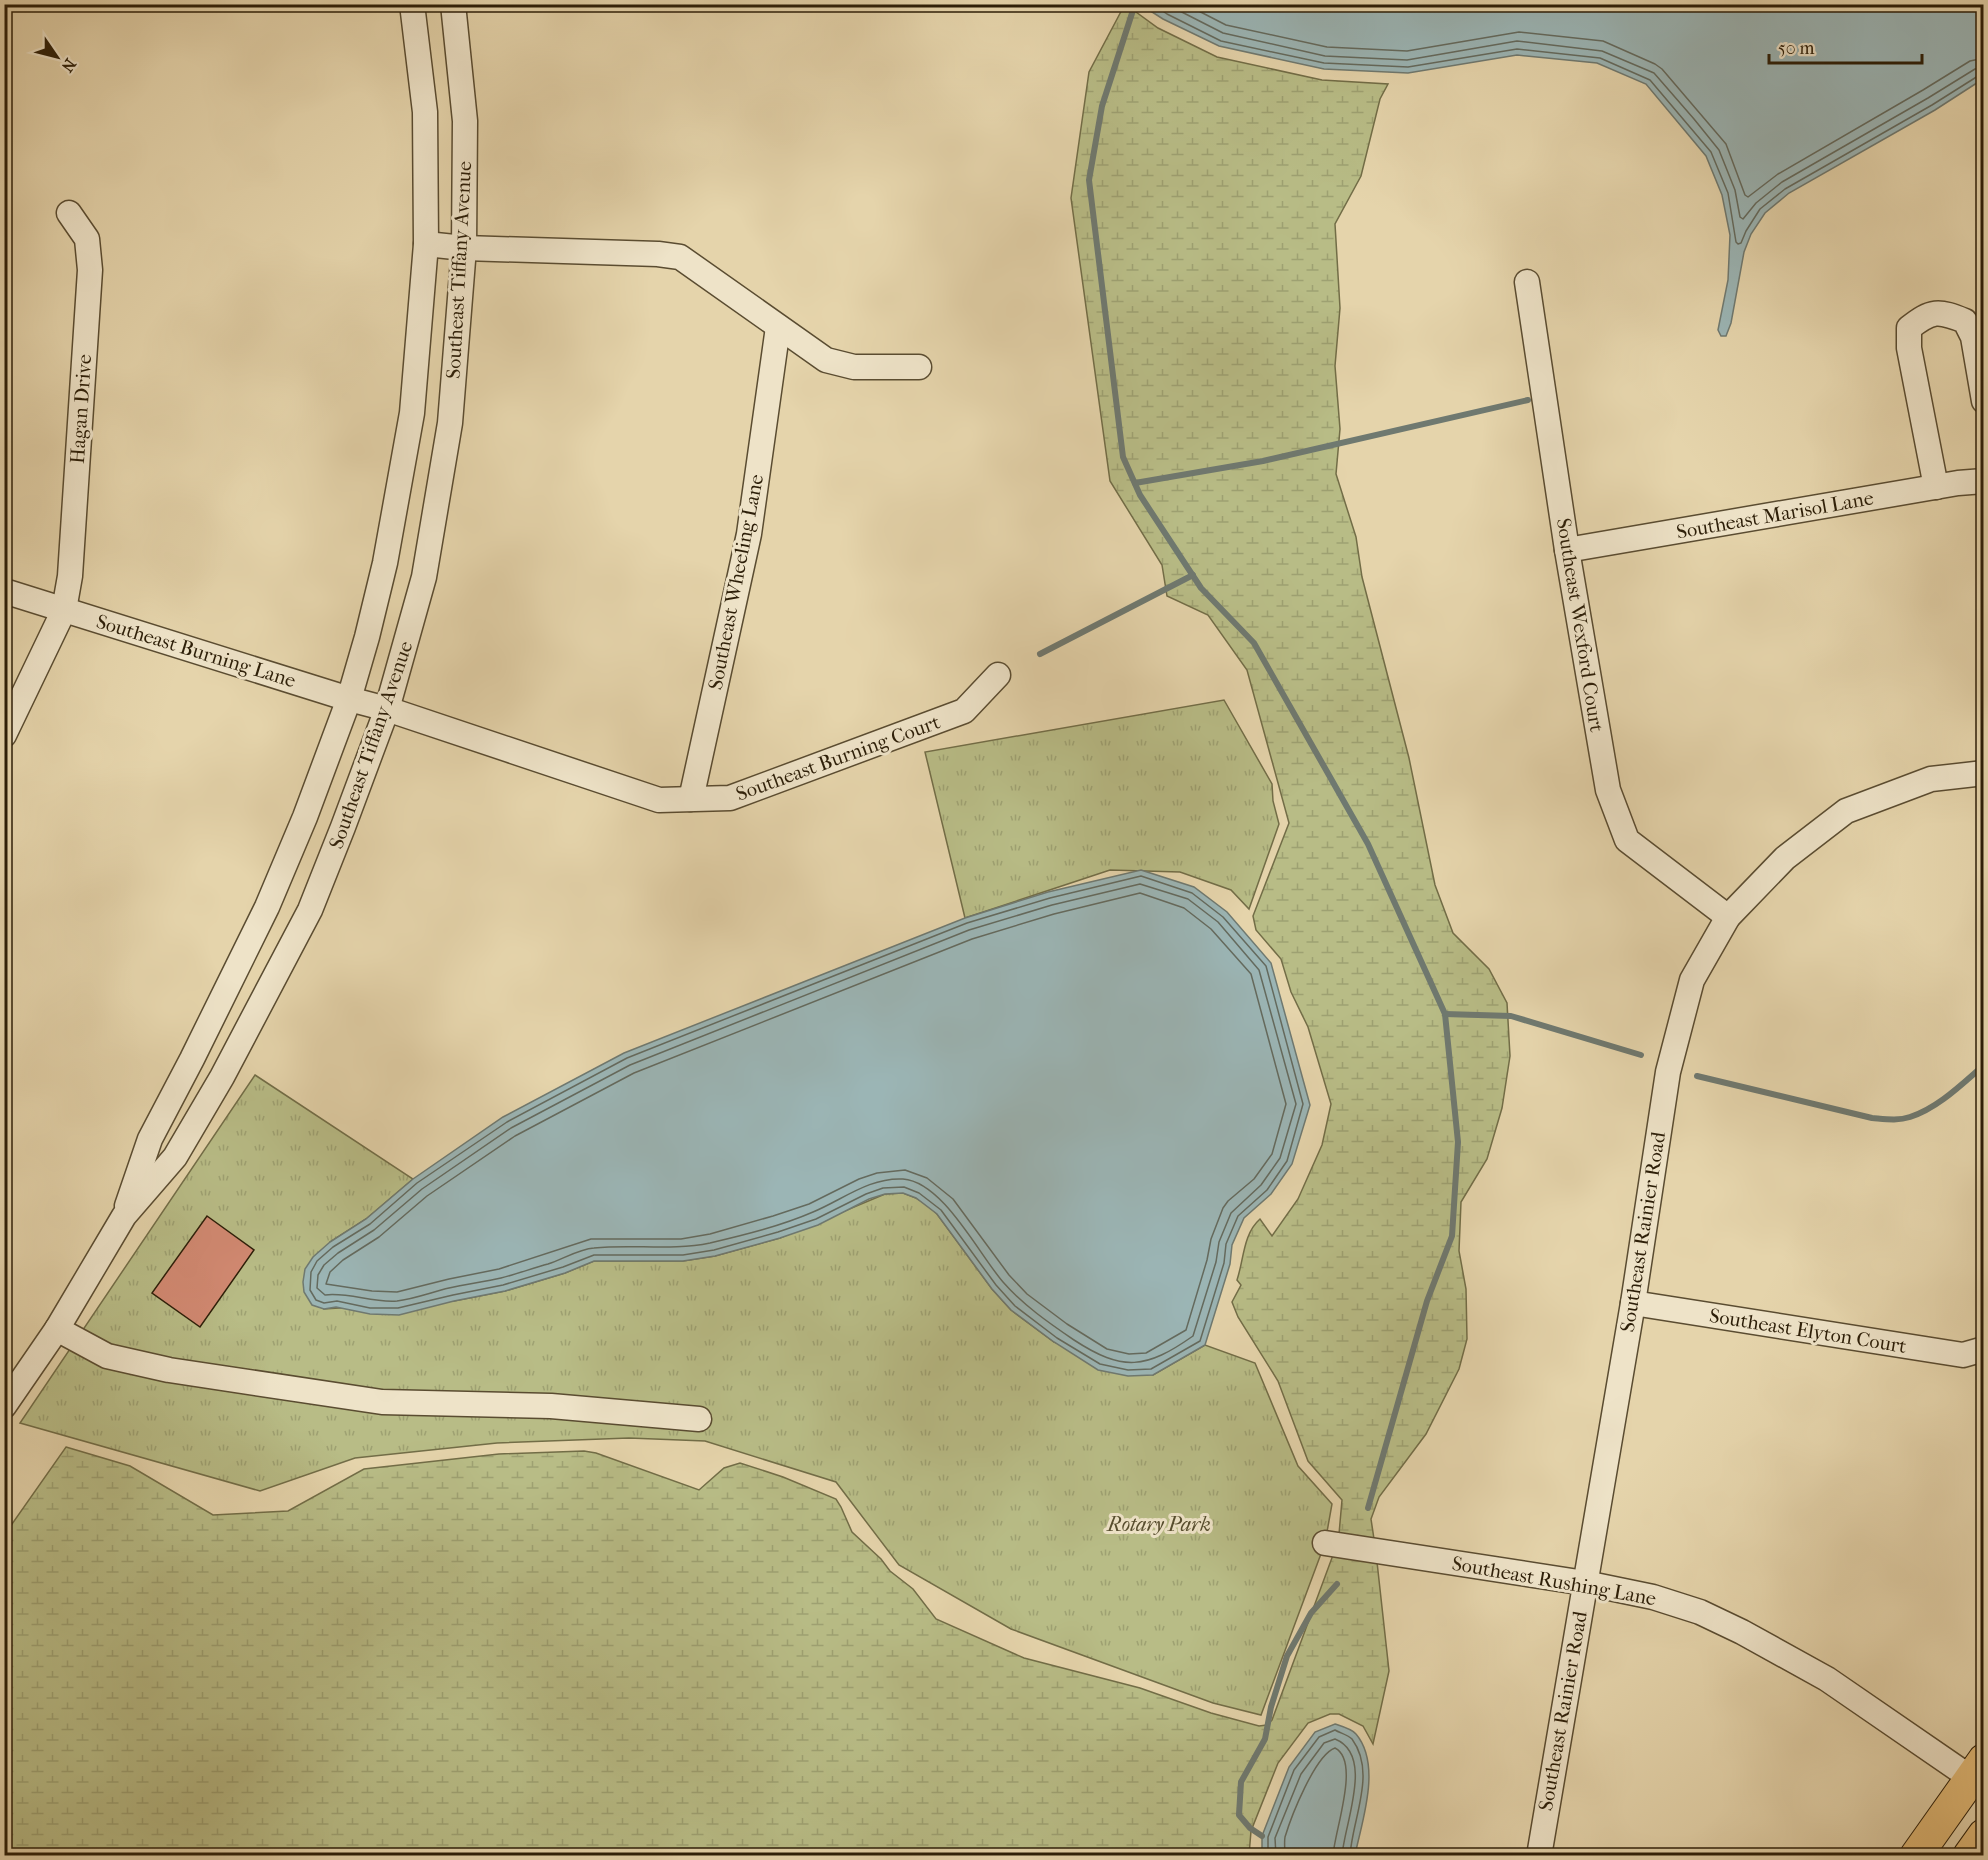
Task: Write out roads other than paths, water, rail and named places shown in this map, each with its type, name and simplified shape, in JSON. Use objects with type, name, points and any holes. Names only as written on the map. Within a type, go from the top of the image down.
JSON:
[{"type":"main road","points":[[1916,1856],[1979,1775]]},
{"type":"main road","points":[[1969,1856],[1983,1835]]},
{"type":"street","name":"Southeast Tiffany Avenue","points":[[124,1216],[150,1139],[267,906],[304,817],[349,699],[385,563],[410,425],[426,244],[425,112],[412,4]]},
{"type":"street","name":"Southeast Tiffany Avenue","points":[[4,1406],[57,1329],[124,1216],[175,1157],[222,1077],[310,910],[344,827],[387,709],[424,577],[450,423],[464,248],[465,121],[453,4]]},
{"type":"street","name":"Hagan Drive","points":[[4,735],[64,610],[70,576],[90,270],[87,239],[69,213]]},
{"type":"street","points":[[426,244],[464,248],[658,254],[680,257],[826,360],[854,367],[919,367]]},
{"type":"street","name":"Southeast Wexford Court","points":[[1527,282],[1567,550],[1608,790],[1627,840],[1728,917]]},
{"type":"street","points":[[1936,487],[1909,348],[1909,328],[1926,315],[1945,313],[1965,321],[1973,337],[1983,401]]},
{"type":"street","name":"Southeast Wheeling Lane","points":[[691,799],[749,534],[778,327]]},
{"type":"street","name":"Southeast Marisol Lane","points":[[1567,550],[1983,480]]},
{"type":"street","name":"Southeast Burning Lane","points":[[4,591],[387,709]]},
{"type":"street","name":"Southeast Burning Court","points":[[387,709],[658,800],[730,798],[964,711],[998,675]]},
{"type":"street","name":"Southeast Rainier Road","points":[[1539,1856],[1633,1303],[1668,1072],[1692,980],[1728,917],[1785,858],[1846,811],[1931,780],[1983,773]]},
{"type":"street","name":"Southeast Elyton Court","points":[[1633,1303],[1963,1354],[1983,1349]]},
{"type":"street","points":[[57,1329],[107,1356],[169,1370],[382,1402],[551,1406],[699,1419]]},
{"type":"street","name":"Southeast Rushing Lane","points":[[1325,1543],[1585,1583],[1653,1597],[1700,1612],[1742,1632],[1845,1690],[1979,1775]]},
{"type":"water","points":[[1141,5],[1983,5],[1983,79],[1935,110],[1789,193],[1765,213],[1751,234],[1744,252],[1731,323],[1726,336],[1721,336],[1718,330],[1728,280],[1730,235],[1722,195],[1706,156],[1646,84],[1597,63],[1517,55],[1408,73],[1324,69],[1219,46],[1163,19]]},
{"type":"water","points":[[1141,870],[1194,887],[1227,912],[1271,963],[1310,1105],[1292,1164],[1271,1194],[1244,1218],[1232,1245],[1230,1264],[1205,1345],[1153,1375],[1128,1376],[1098,1370],[1054,1342],[1011,1310],[992,1289],[937,1214],[916,1198],[903,1193],[885,1194],[869,1199],[818,1225],[715,1256],[683,1261],[594,1261],[565,1273],[505,1291],[399,1315],[370,1314],[336,1307],[324,1309],[312,1305],[304,1292],[305,1269],[313,1257],[330,1242],[366,1219],[413,1179],[503,1117],[624,1053],[965,918],[1048,892]]},
{"type":"water","points":[[1335,1724],[1356,1734],[1364,1747],[1368,1761],[1368,1793],[1355,1855],[1262,1855],[1262,1836],[1289,1767],[1315,1732]]},
{"type":"waterway","points":[[1135,4],[1102,106],[1089,180],[1123,457],[1140,495],[1201,588],[1254,643],[1368,844],[1445,1014],[1458,1142],[1452,1236],[1427,1301],[1368,1508]]},
{"type":"waterway","points":[[1135,483],[1263,461],[1528,400]]},
{"type":"waterway","points":[[1040,654],[1193,575]]},
{"type":"waterway","points":[[1445,1014],[1511,1016],[1641,1055]]},
{"type":"waterway","points":[[1697,1076],[1872,1118],[1896,1119],[1910,1117],[1930,1108],[1984,1065]]},
{"type":"waterway","points":[[1262,1836],[1250,1828],[1239,1815],[1241,1782],[1265,1739],[1271,1707],[1287,1656],[1311,1613],[1337,1584]]},
{"type":"park label","name":"Rotary Park","points":[[1159,1524]]}]
